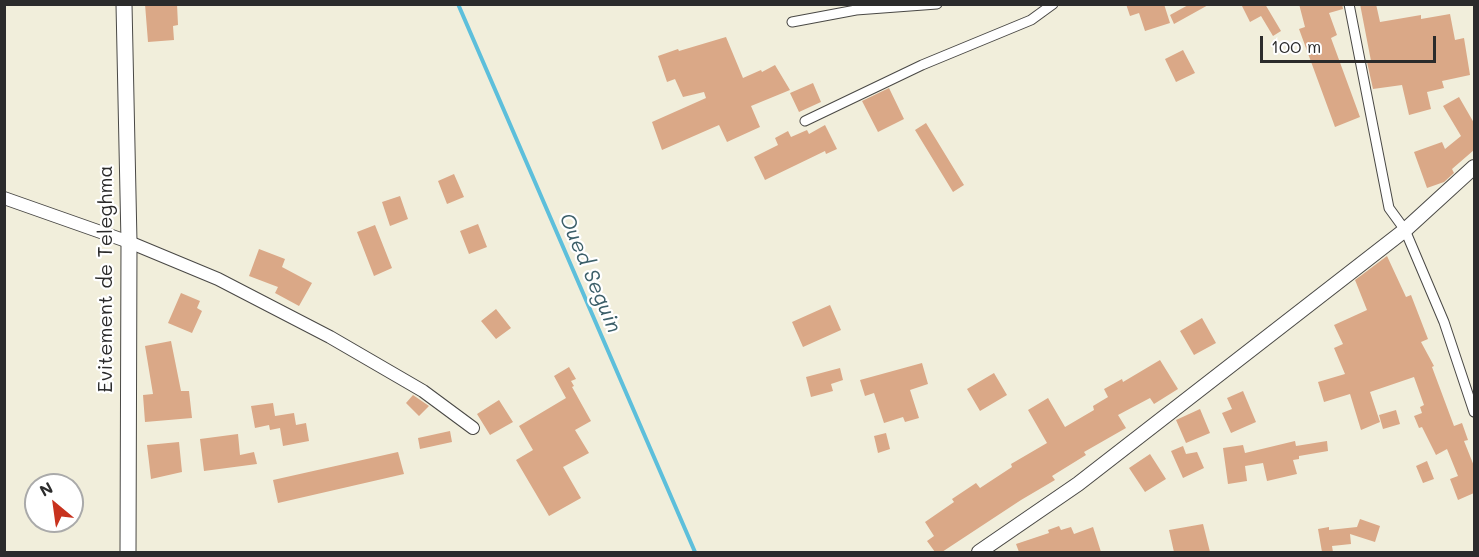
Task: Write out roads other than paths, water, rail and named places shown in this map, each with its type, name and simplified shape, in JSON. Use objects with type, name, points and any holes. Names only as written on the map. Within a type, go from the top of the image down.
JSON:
[{"type":"main road","name":"Evitement de Teleghma","points":[[124,4],[129,242],[128,552]]},
{"type":"main road","points":[[979,552],[1078,484],[1405,230],[1474,167]]},
{"type":"street","points":[[792,22],[855,7],[937,4]]},
{"type":"street","points":[[806,121],[922,65],[1030,20],[1053,4]]},
{"type":"street","points":[[1349,4],[1389,208],[1405,230],[1444,322],[1474,412]]},
{"type":"street","points":[[4,198],[129,242],[218,279],[330,337],[423,390],[473,428]]},
{"type":"waterway","name":"Oued Seguin","points":[[458,4],[695,552]]}]
